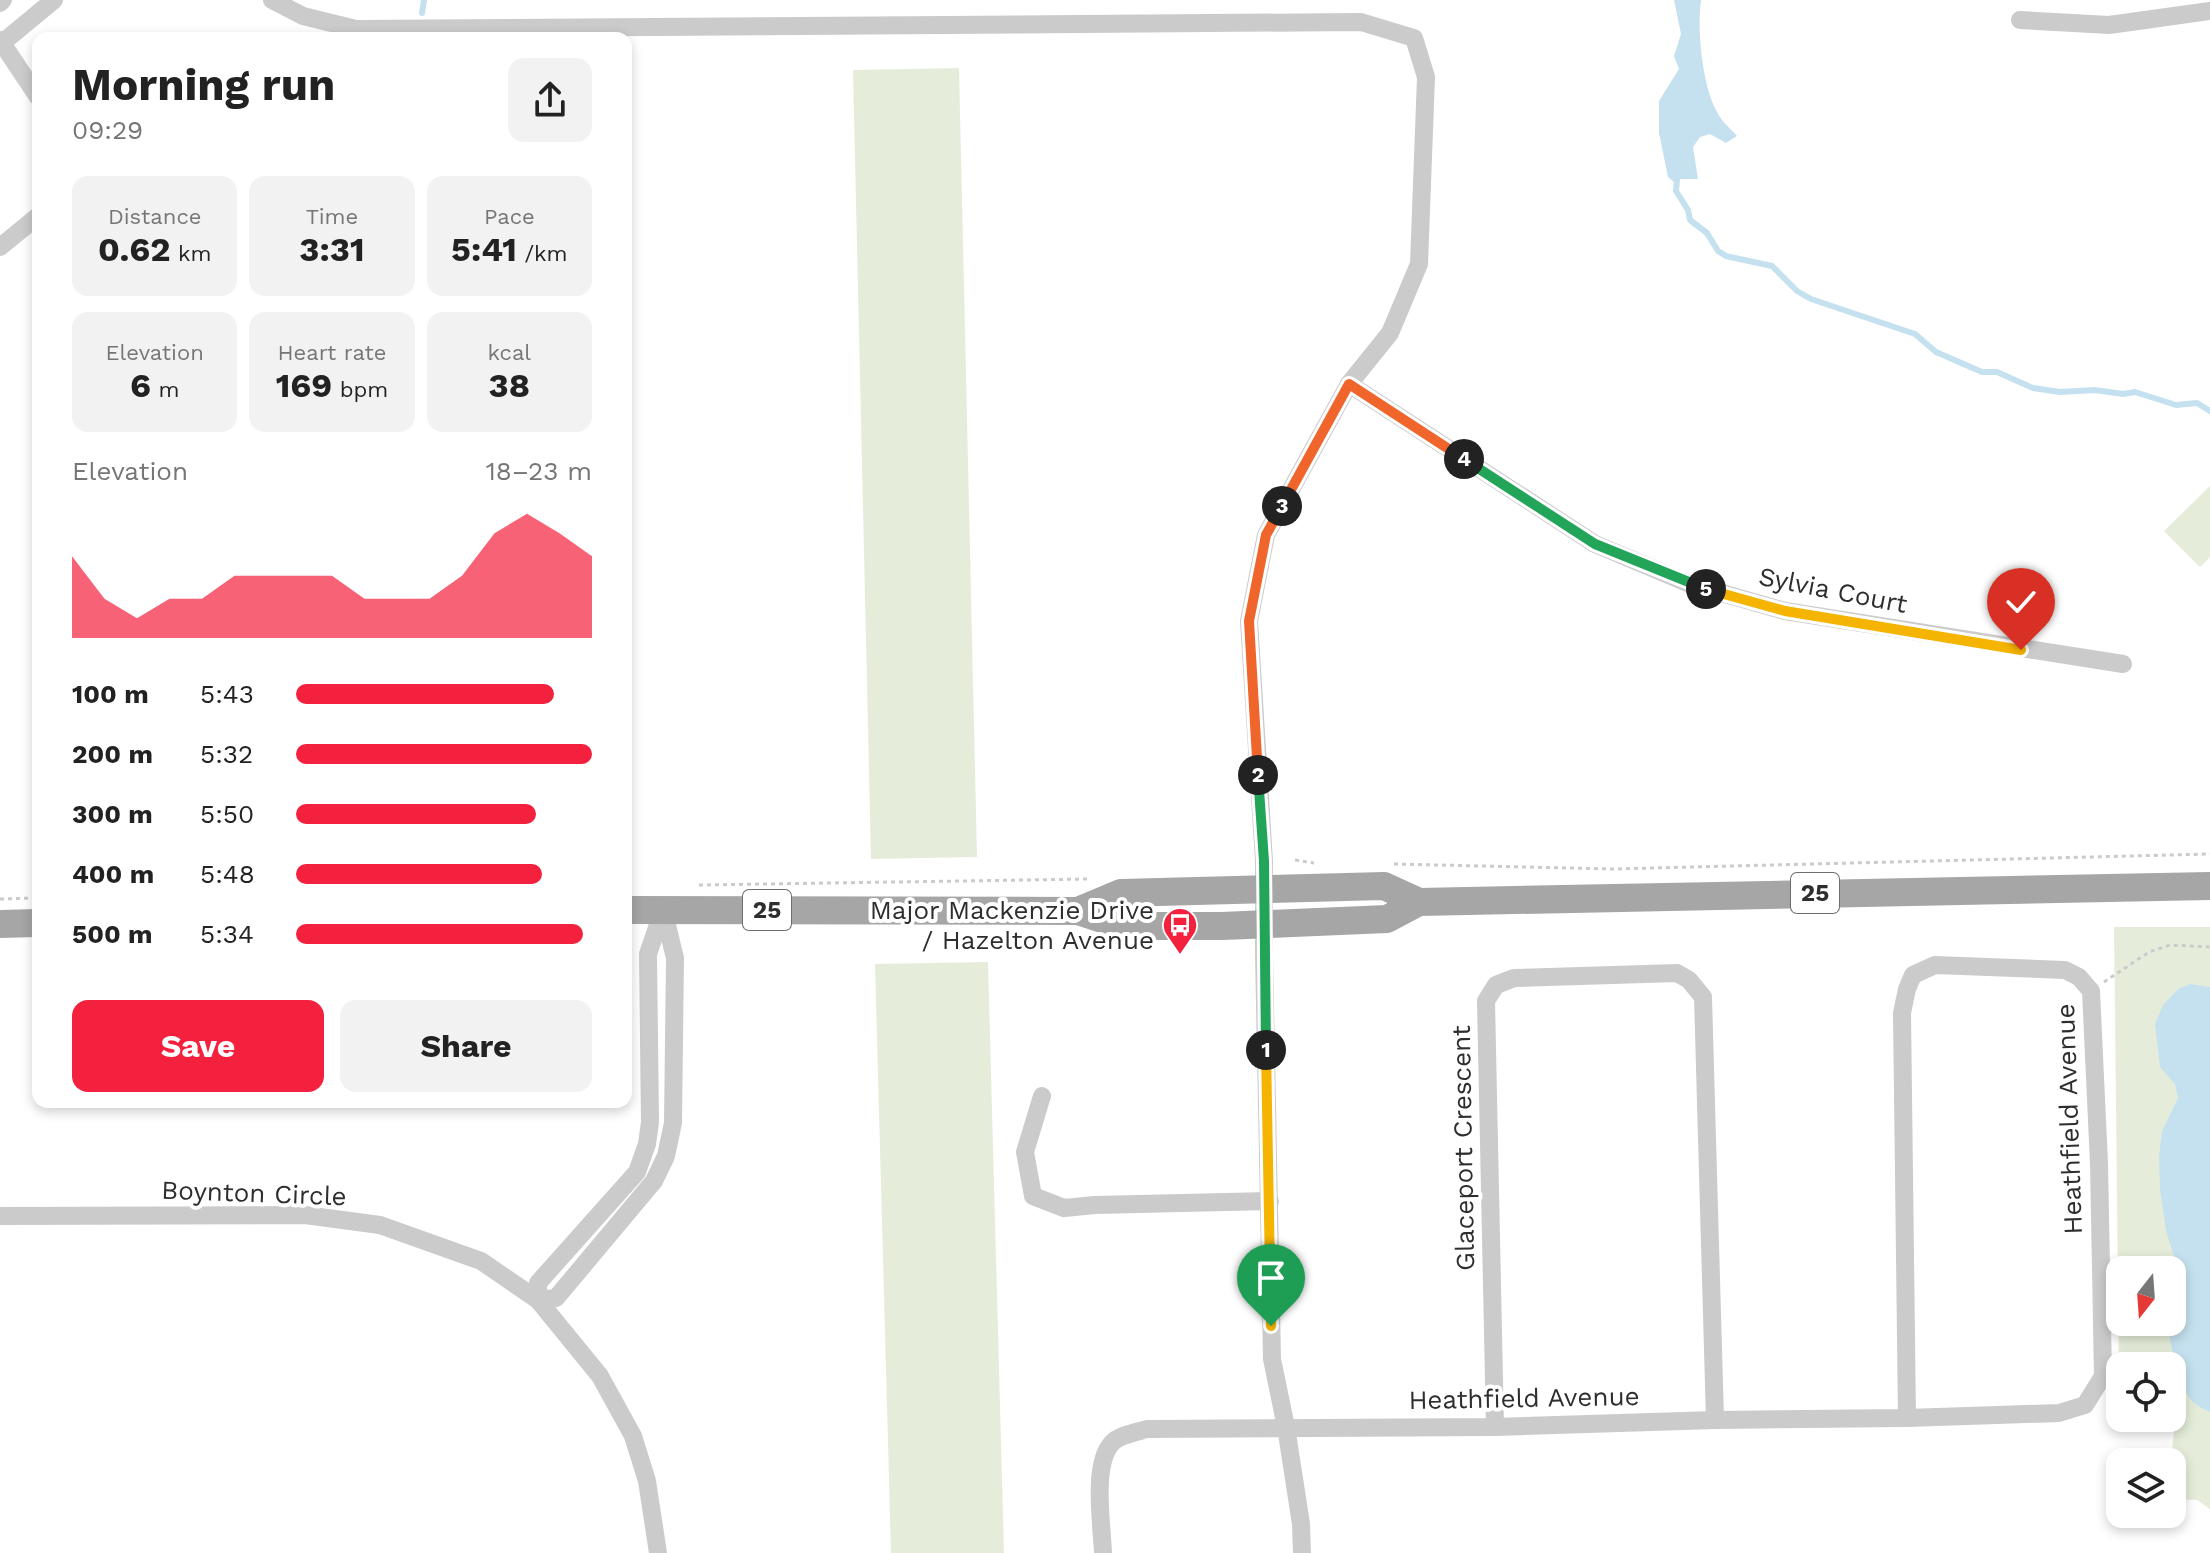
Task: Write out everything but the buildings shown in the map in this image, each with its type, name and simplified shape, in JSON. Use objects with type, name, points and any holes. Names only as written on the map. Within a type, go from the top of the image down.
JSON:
[{"type":"main road","name":"25","points":[[1078,911],[1121,893],[1384,886],[1419,902],[2210,886]]},
{"type":"main road","name":"25","points":[[632,910],[1078,911],[1123,926],[1387,919],[1419,902]]},
{"type":"main road","points":[[0,924],[32,923]]},
{"type":"street","points":[[32,88],[1,42],[54,0]]},
{"type":"street","points":[[272,0],[303,16],[356,29],[1361,22],[1414,38],[1426,77],[1419,264],[1390,333],[1349,384],[1266,535],[1249,621],[1265,889],[1272,1359],[1286,1427],[1301,1524],[1302,1553]]},
{"type":"street","points":[[2020,20],[2109,25],[2210,11]]},
{"type":"street","points":[[0,247],[32,221]]},
{"type":"street","name":"Sylvia Court","points":[[1349,384],[1595,544],[1690,584],[1785,611],[2123,664]]},
{"type":"street","points":[[663,909],[675,953],[673,1123],[666,1156],[654,1181],[556,1298],[538,1300],[538,1283],[637,1172],[647,1144],[650,1122],[648,954],[663,909]]},
{"type":"street","name":"Heathfield Avenue","points":[[1103,1553],[1100,1476],[1103,1457],[1113,1441],[1147,1429],[1495,1427],[1907,1418],[2059,1413],[2085,1405],[2103,1376],[2099,1163],[2091,991],[2079,977],[2065,970],[1935,965],[1913,975],[1907,989],[1902,1013],[1907,1418]]},
{"type":"street","name":"Glaceport Crescent","points":[[1495,1427],[1486,1001],[1496,985],[1514,978],[1677,973],[1689,980],[1703,997],[1715,1420]]},
{"type":"street","points":[[1042,1096],[1025,1152],[1033,1196],[1047,1203],[1064,1208],[1270,1201]]},
{"type":"street","points":[[650,1122],[673,1123]]},
{"type":"street","name":"Boynton Circle","points":[[0,1216],[305,1215],[380,1225],[481,1261],[538,1300],[600,1376],[633,1436],[647,1481],[658,1553]]},
{"type":"path","points":[[1381,864],[1613,869],[2210,854]]},
{"type":"path","points":[[1295,860],[1320,863]]},
{"type":"path","points":[[698,885],[1090,879]]},
{"type":"path","points":[[0,899],[32,898]]},
{"type":"path","points":[[2091,991],[2149,952],[2170,945],[2210,947]]},
{"type":"green space","points":[[959,68],[977,857],[871,859],[853,70]]},
{"type":"green space","points":[[2210,486],[2210,557],[2200,567],[2164,531]]},
{"type":"green space","points":[[2114,927],[2210,927],[2210,1509],[2197,1500],[2186,1500],[2186,1448],[2172,1448],[2174,1432],[2186,1432],[2186,1352],[2119,1352],[2119,1336],[2186,1336],[2186,1256],[2118,1256]]},
{"type":"green space","points":[[988,962],[1004,1553],[891,1553],[875,964]]},
{"type":"water","points":[[1674,0],[1701,0],[1700,42],[1704,73],[1719,115],[1737,136],[1726,143],[1710,134],[1700,137],[1693,147],[1698,179],[1677,179],[1674,182],[1668,177],[1659,133],[1659,101],[1679,69],[1674,56],[1681,34]]},
{"type":"water","points":[[2190,984],[2210,987],[2210,1412],[2188,1395],[2186,1352],[2173,1352],[2170,1336],[2186,1336],[2186,1256],[2174,1256],[2166,1231],[2160,1189],[2162,1131],[2178,1098],[2175,1084],[2160,1067],[2155,1024],[2163,1005],[2178,989]]},
{"type":"waterway","points":[[422,13],[424,0]]},
{"type":"waterway","points":[[1677,179],[1676,191],[1688,210],[1690,220],[1707,233],[1718,251],[1726,256],[1772,266],[1797,291],[1811,299],[1915,334],[1936,352],[1982,372],[1997,372],[2033,388],[2060,392],[2135,392],[2176,405],[2197,403],[2210,411]]},
{"type":"place","name":"Major Mackenzie Drive / Hazelton Avenue","points":[[1180,956]]},
{"type":"route","points":[[1271,1326],[1264,861],[1249,621],[1266,535],[1349,384],[1595,544],[1690,584],[1785,611],[2021,650]]}]
